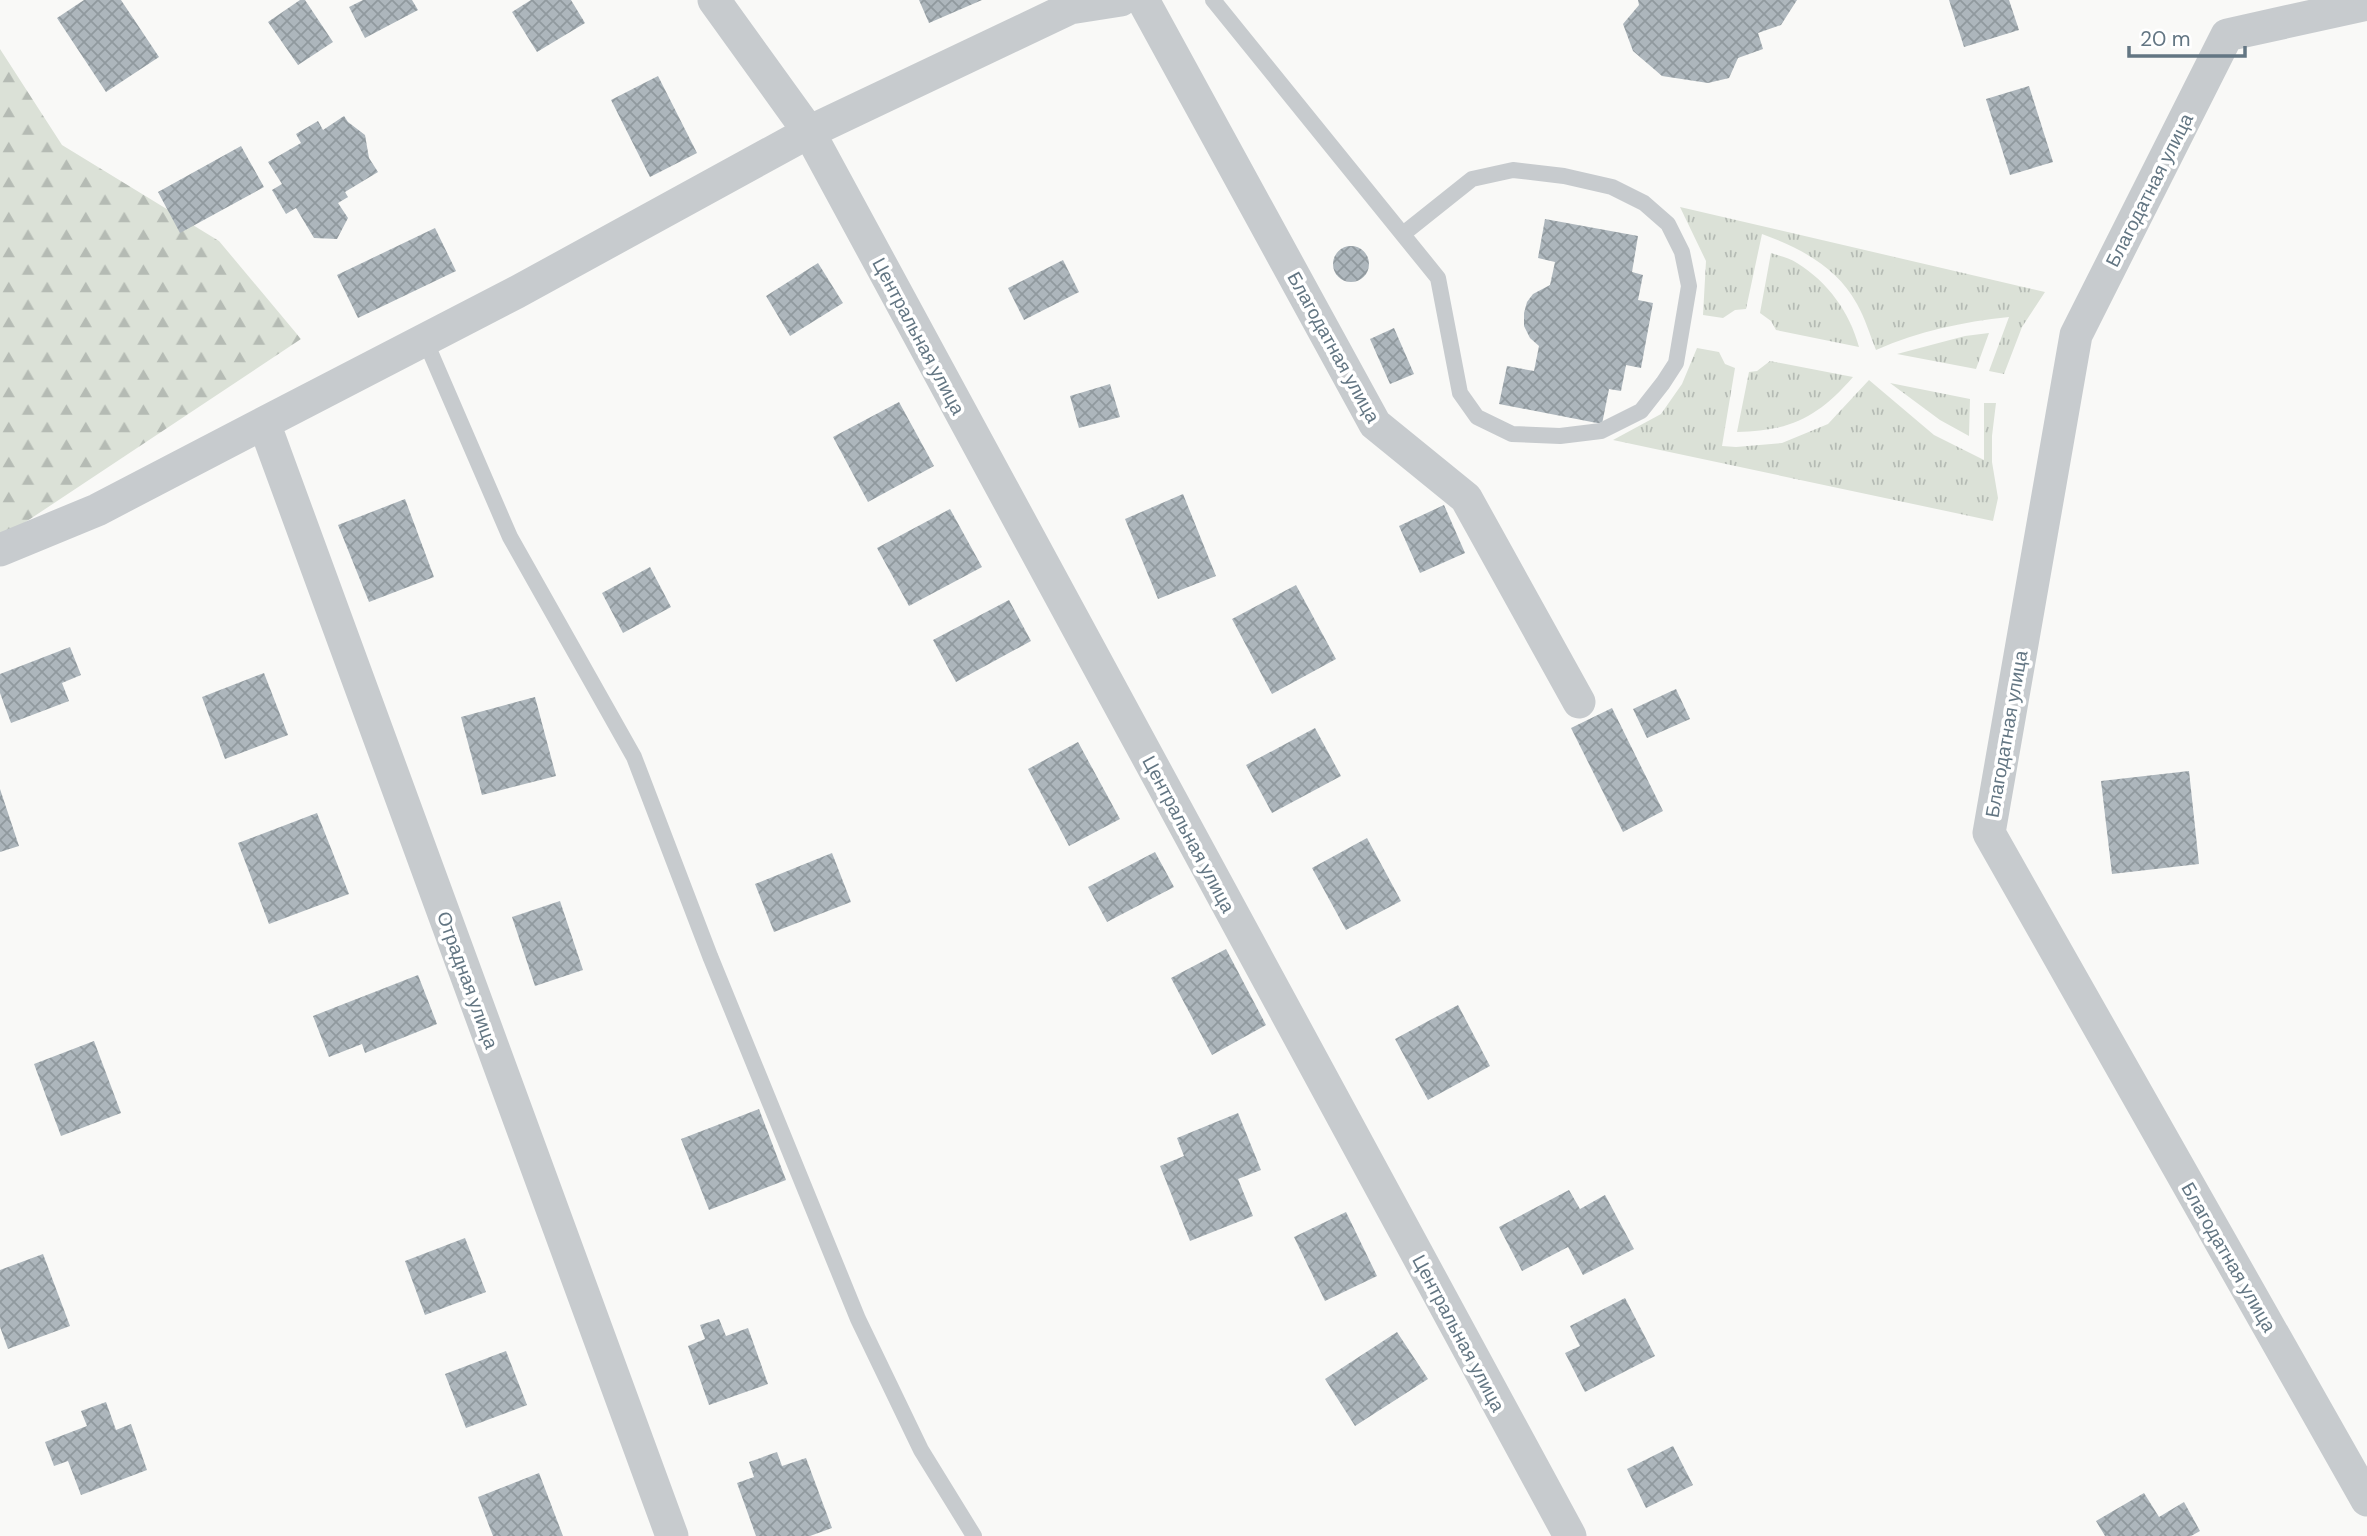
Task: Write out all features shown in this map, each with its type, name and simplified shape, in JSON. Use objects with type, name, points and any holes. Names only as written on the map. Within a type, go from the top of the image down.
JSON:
[{"type":"street","name":"Центральная улица","points":[[714,0],[809,132],[1570,1536]]},
{"type":"street","points":[[0,550],[97,510],[517,292],[809,132],[1069,4],[1121,0]]},
{"type":"street","name":"Благодатная улица","points":[[1143,0],[1375,424],[1466,498],[1579,702]]},
{"type":"street","name":"Благодатная улица","points":[[2367,4],[2227,35],[2076,335],[1989,833],[2367,1500]]},
{"type":"street","name":"Отрадная улица","points":[[264,423],[672,1536]]},
{"type":"lane","points":[[1213,0],[1438,278],[1460,393],[1477,418],[1512,433],[1560,436],[1601,431],[1641,411],[1676,363],[1689,286],[1682,252],[1668,224],[1644,204],[1612,187],[1564,176],[1513,170],[1472,179],[1403,234]]},
{"type":"lane","points":[[425,340],[510,537],[634,757],[709,956],[858,1319],[921,1450],[974,1536]]},
{"type":"green space","points":[[0,49],[62,145],[219,241],[301,339],[0,539]]},
{"type":"green space","points":[[1680,207],[2045,292],[2022,327],[2004,374],[1989,371],[2009,317],[1941,328],[1876,350],[1860,309],[1839,279],[1816,260],[1762,234],[1746,309],[1735,310],[1723,318],[1703,315],[1706,261]]},
{"type":"green space","points":[[1771,253],[1797,263],[1828,289],[1844,310],[1859,347],[1776,330],[1771,321],[1760,313]]},
{"type":"green space","points":[[1989,333],[1976,369],[1897,354],[1965,336]]},
{"type":"green space","points":[[1697,348],[1719,352],[1725,364],[1735,368],[1722,446],[1782,443],[1828,424],[1869,380],[1934,435],[1984,460],[1984,403],[1996,403],[1992,462],[1998,498],[1993,521],[1613,440],[1661,414],[1682,384]]},
{"type":"green space","points":[[1770,361],[1853,377],[1828,402],[1802,419],[1773,429],[1737,432],[1749,372],[1757,371]]},
{"type":"green space","points":[[1890,383],[1970,399],[1969,436],[1940,420]]},
{"type":"building","points":[[84,0],[121,0],[159,57],[106,92],[57,18]]},
{"type":"building","points":[[300,0],[305,0],[333,42],[298,65],[268,22]]},
{"type":"building","points":[[363,0],[412,0],[418,10],[365,38],[349,7]]},
{"type":"building","points":[[531,0],[571,0],[585,23],[537,52],[512,12]]},
{"type":"building","points":[[919,0],[982,0],[929,23]]},
{"type":"building","points":[[1638,0],[1797,0],[1781,25],[1758,33],[1763,49],[1738,58],[1729,78],[1708,83],[1662,76],[1633,51],[1623,24],[1639,5]]},
{"type":"building","points":[[1949,0],[2009,0],[2019,30],[1964,47]]},
{"type":"building","points":[[658,76],[697,153],[650,177],[611,100]]},
{"type":"building","points":[[2029,86],[2053,162],[2010,175],[1986,99]]},
{"type":"building","points":[[344,116],[365,135],[369,158],[378,172],[345,192],[348,197],[338,203],[348,218],[337,239],[314,238],[296,208],[286,214],[272,190],[282,184],[268,162],[301,143],[296,134],[318,121],[323,130]]},
{"type":"building","points":[[241,146],[264,187],[180,233],[158,192]]},
{"type":"building","points":[[1545,219],[1638,236],[1632,272],[1643,275],[1638,300],[1653,303],[1641,368],[1626,365],[1621,391],[1609,389],[1602,424],[1499,404],[1507,366],[1534,371],[1539,346],[1530,338],[1524,326],[1524,313],[1533,294],[1550,285],[1555,262],[1538,258]]},
{"type":"building","points":[[435,228],[456,271],[358,318],[337,275]]},
{"type":"building","points":[[1351,246],[1364,251],[1369,264],[1364,277],[1351,282],[1338,277],[1333,264],[1338,251]]},
{"type":"building","points":[[1063,260],[1079,292],[1024,320],[1008,288]]},
{"type":"building","points":[[818,263],[843,303],[790,336],[766,296]]},
{"type":"building","points":[[1394,328],[1414,374],[1390,384],[1370,339]]},
{"type":"building","points":[[1110,384],[1120,417],[1079,428],[1070,396]]},
{"type":"building","points":[[899,402],[934,466],[868,502],[833,437]]},
{"type":"building","points":[[1183,494],[1216,576],[1158,599],[1125,519]]},
{"type":"building","points":[[405,499],[434,577],[369,602],[338,525]]},
{"type":"building","points":[[1444,505],[1465,553],[1420,573],[1399,526]]},
{"type":"building","points":[[950,509],[982,567],[909,606],[877,548]]},
{"type":"building","points":[[650,567],[671,607],[623,633],[602,593]]},
{"type":"building","points":[[1296,585],[1336,659],[1272,694],[1232,619]]},
{"type":"building","points":[[1009,600],[1031,641],[956,682],[933,640]]},
{"type":"building","points":[[70,647],[81,675],[62,683],[69,701],[11,723],[0,693],[0,674]]},
{"type":"building","points":[[264,673],[288,735],[225,759],[202,697]]},
{"type":"building","points":[[1676,689],[1690,719],[1647,738],[1633,709]]},
{"type":"building","points":[[535,697],[556,776],[482,795],[461,717]]},
{"type":"building","points":[[1612,708],[1663,811],[1623,832],[1571,728]]},
{"type":"building","points":[[1315,728],[1341,776],[1272,813],[1246,765]]},
{"type":"building","points":[[1078,742],[1120,819],[1069,846],[1028,769]]},
{"type":"building","points":[[2189,771],[2199,864],[2112,874],[2101,781]]},
{"type":"building","points":[[0,789],[19,846],[0,852]]},
{"type":"building","points":[[317,813],[349,894],[269,924],[238,843]]},
{"type":"building","points":[[1367,838],[1401,901],[1346,930],[1312,868]]},
{"type":"building","points":[[1155,852],[1174,887],[1107,922],[1088,887]]},
{"type":"building","points":[[832,853],[851,902],[774,932],[755,884]]},
{"type":"building","points":[[560,901],[583,970],[535,986],[512,917]]},
{"type":"building","points":[[1226,949],[1266,1025],[1212,1055],[1171,978]]},
{"type":"building","points":[[418,975],[437,1024],[365,1053],[362,1044],[329,1057],[313,1016]]},
{"type":"building","points":[[1458,1005],[1490,1066],[1428,1100],[1395,1039]]},
{"type":"building","points":[[94,1041],[121,1113],[61,1136],[34,1064]]},
{"type":"building","points":[[759,1109],[786,1180],[709,1210],[681,1139]]},
{"type":"building","points":[[1238,1113],[1261,1170],[1238,1179],[1253,1216],[1190,1241],[1160,1166],[1184,1156],[1177,1138]]},
{"type":"building","points":[[1569,1190],[1580,1209],[1605,1195],[1634,1249],[1583,1275],[1568,1247],[1522,1271],[1499,1227]]},
{"type":"building","points":[[1346,1212],[1377,1276],[1325,1301],[1294,1237]]},
{"type":"building","points":[[465,1238],[486,1292],[425,1315],[405,1261]]},
{"type":"building","points":[[43,1254],[70,1326],[8,1349],[0,1327],[0,1270]]},
{"type":"building","points":[[1625,1298],[1655,1356],[1585,1392],[1565,1353],[1580,1346],[1570,1326]]},
{"type":"building","points":[[719,1319],[726,1336],[748,1328],[768,1384],[709,1405],[688,1346],[705,1339],[700,1325]]},
{"type":"building","points":[[1397,1332],[1428,1379],[1355,1426],[1325,1379]]},
{"type":"building","points":[[506,1351],[527,1405],[466,1428],[445,1374]]},
{"type":"building","points":[[106,1402],[116,1430],[131,1424],[147,1470],[81,1495],[68,1461],[54,1466],[45,1442],[87,1426],[81,1411]]},
{"type":"building","points":[[1673,1446],[1693,1485],[1646,1508],[1627,1469]]},
{"type":"building","points":[[777,1452],[782,1466],[806,1458],[832,1528],[810,1536],[756,1536],[737,1483],[754,1477],[749,1462]]},
{"type":"building","points":[[539,1473],[563,1536],[493,1536],[478,1497]]},
{"type":"building","points":[[2144,1493],[2159,1517],[2184,1502],[2200,1531],[2191,1536],[2105,1536],[2096,1521]]}]
